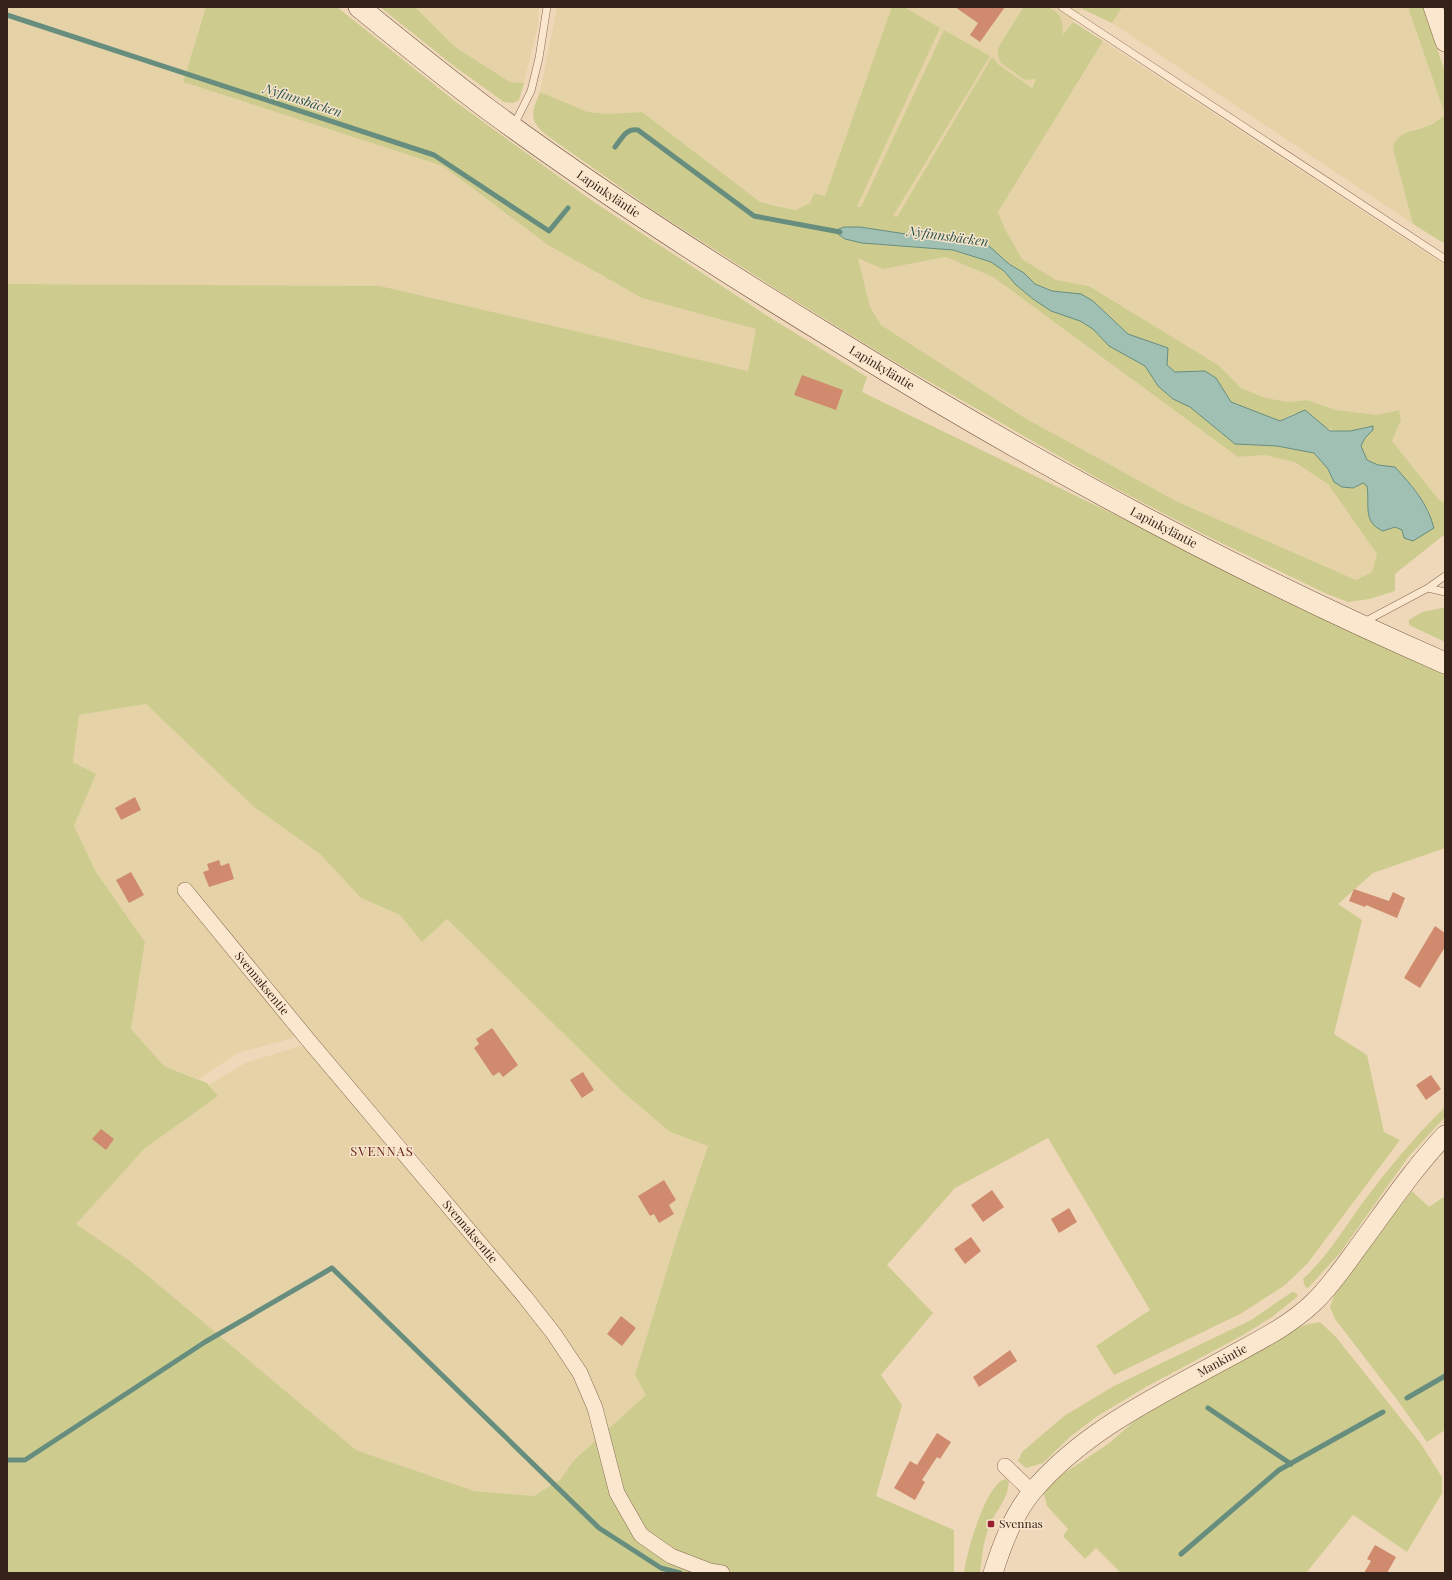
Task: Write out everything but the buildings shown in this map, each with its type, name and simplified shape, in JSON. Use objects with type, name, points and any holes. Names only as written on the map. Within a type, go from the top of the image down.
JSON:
[{"type":"main road","name":"Lapinkyläntie","points":[[359,7],[430,65],[615,199],[686,246],[918,391],[1189,542],[1271,583],[1445,663]]},
{"type":"street","points":[[1433,7],[1445,42]]},
{"type":"street","name":"Svennaksentie","points":[[185,890],[314,1047],[520,1291],[554,1334],[580,1373],[593,1402],[617,1493],[641,1535],[671,1556],[722,1573]]},
{"type":"street","name":"Mankintie","points":[[993,1573],[1003,1543],[1032,1492],[1070,1453],[1098,1432],[1138,1408],[1280,1328],[1313,1303],[1343,1267],[1418,1167],[1445,1134]]},
{"type":"street","points":[[1005,1466],[1032,1492]]},
{"type":"lane","points":[[514,127],[531,91],[539,58],[547,7]]},
{"type":"lane","points":[[1062,7],[1445,259]]},
{"type":"lane","points":[[1360,624],[1428,588],[1445,576]]},
{"type":"lane","points":[[1428,588],[1445,592]]},
{"type":"shaded area","points":[[1040,6],[1053,10],[1058,14],[1061,20],[1063,27],[1062,36],[1073,22],[1103,41],[998,212],[1005,229],[1022,259],[1056,280],[1089,286],[1218,365],[1241,388],[1266,398],[1289,402],[1307,400],[1336,410],[1377,415],[1399,410],[1401,420],[1392,441],[1439,500],[1445,503],[1445,534],[1395,574],[1395,591],[1370,599],[1348,602],[1327,594],[1207,536],[1111,486],[895,362],[779,291],[656,212],[549,137],[537,126],[533,117],[533,112],[540,92],[588,112],[607,114],[642,112],[760,202],[795,210],[810,203],[814,193],[825,196],[892,7],[904,7],[940,28],[857,206],[861,207],[944,30],[990,56],[893,216],[897,217],[992,57],[999,65],[1032,88],[1036,79],[1025,80],[1001,63],[998,56],[998,48],[1023,8]],"holes":[[[860,227],[932,238],[973,241],[1024,273],[1035,284],[1052,291],[1081,294],[1093,301],[1128,334],[1168,348],[1167,365],[1175,372],[1205,371],[1216,378],[1231,402],[1280,421],[1293,414],[1305,411],[1320,424],[1334,430],[1349,431],[1368,426],[1373,430],[1365,438],[1361,446],[1367,461],[1378,465],[1395,467],[1418,493],[1430,513],[1403,530],[1395,527],[1383,531],[1368,493],[1367,486],[1363,483],[1353,488],[1334,482],[1328,469],[1314,453],[1277,446],[1235,444],[1190,407],[1173,399],[1158,386],[1145,366],[1109,346],[1093,329],[1080,321],[1051,311],[1033,299],[1016,285],[1004,271],[991,262],[953,250],[862,243],[845,239]],[[946,257],[993,277],[1238,457],[1264,455],[1294,462],[1328,484],[1377,554],[1372,572],[1356,580],[1176,501],[1025,418],[881,325],[870,307],[858,258],[883,269]]]},
{"type":"shaded area","points":[[7,7],[206,7],[183,82],[443,166],[548,245],[642,298],[756,329],[748,371],[380,286],[7,284]]},
{"type":"shaded area","points":[[206,7],[337,7],[456,102],[591,200],[769,317],[867,377],[862,392],[1445,675],[1445,848],[1373,873],[1338,904],[1362,920],[1334,1034],[1367,1055],[1384,1132],[1400,1140],[1307,1264],[1285,1285],[1242,1313],[1114,1375],[1096,1346],[1150,1310],[1048,1138],[955,1188],[887,1265],[933,1313],[881,1375],[902,1405],[876,1496],[954,1530],[954,1573],[7,1573],[7,284],[380,286],[748,371],[756,329],[642,298],[548,245],[443,166],[183,82]],"holes":[[[146,704],[254,807],[320,854],[361,898],[400,915],[422,942],[447,919],[624,1093],[670,1132],[708,1146],[677,1237],[635,1375],[646,1395],[573,1461],[561,1479],[534,1496],[474,1491],[356,1450],[130,1261],[76,1224],[144,1149],[218,1096],[207,1083],[164,1066],[131,1029],[145,942],[96,872],[74,826],[96,774],[73,762],[79,715]]]},
{"type":"shaded area","points":[[380,7],[415,7],[455,47],[510,82],[524,83],[519,100],[513,103],[504,102],[454,66]]},
{"type":"shaded area","points":[[415,7],[539,7],[538,25],[524,83],[510,82],[455,47]]},
{"type":"shaded area","points":[[557,7],[1083,7],[1062,37],[1031,88],[897,217],[814,193],[810,203],[795,210],[779,205],[760,203],[642,112],[607,114],[588,112],[540,92]]},
{"type":"shaded area","points":[[1083,7],[1122,7],[1112,23],[1082,9]]},
{"type":"shaded area","points":[[1122,7],[1408,7],[1445,115],[1426,127],[1415,129],[1394,144],[1393,149],[1413,224],[1112,23]]},
{"type":"shaded area","points":[[1408,7],[1423,7],[1445,72],[1445,115]]},
{"type":"shaded area","points":[[1103,41],[1445,265],[1445,503],[1439,500],[1392,441],[1401,420],[1399,410],[1377,415],[1336,410],[1307,400],[1289,402],[1266,398],[1241,388],[1217,365],[1089,286],[1056,280],[1022,259],[1005,229],[998,212]]},
{"type":"shaded area","points":[[1445,115],[1445,244],[1413,224],[1393,149],[1397,139],[1401,135],[1428,126]]},
{"type":"shaded area","points":[[844,227],[860,227],[932,238],[973,241],[988,245],[1009,264],[1024,273],[1035,284],[1052,291],[1081,294],[1093,301],[1128,334],[1168,348],[1167,365],[1175,372],[1205,371],[1216,378],[1231,402],[1280,421],[1305,410],[1330,431],[1350,431],[1373,426],[1373,430],[1365,438],[1361,446],[1367,460],[1378,465],[1395,467],[1413,488],[1423,503],[1434,528],[1413,541],[1404,538],[1402,530],[1395,527],[1383,531],[1372,523],[1370,518],[1368,512],[1367,486],[1363,483],[1353,488],[1342,487],[1334,482],[1328,469],[1314,453],[1277,446],[1235,444],[1190,407],[1173,399],[1158,386],[1145,366],[1109,346],[1093,329],[1080,321],[1051,311],[1033,299],[1016,285],[1004,271],[991,262],[953,250],[862,243],[845,239],[834,231]]},
{"type":"shaded area","points":[[858,257],[883,269],[946,257],[993,277],[1238,457],[1264,455],[1293,462],[1328,484],[1377,554],[1372,572],[1356,580],[1176,501],[1025,418],[881,325],[870,307]]},
{"type":"shaded area","points":[[1445,608],[1445,642],[1409,625],[1409,620],[1422,612]]},
{"type":"shaded area","points":[[146,704],[254,807],[320,854],[361,898],[400,915],[422,941],[447,919],[624,1093],[670,1132],[708,1146],[677,1237],[635,1375],[647,1395],[606,1431],[592,1384],[574,1351],[420,1158],[244,957],[297,1034],[293,1038],[238,1053],[199,1079],[164,1066],[131,1029],[145,942],[96,872],[74,826],[96,774],[73,762],[79,715]]},
{"type":"shaded area","points":[[300,1046],[312,1048],[541,1322],[577,1377],[599,1438],[573,1460],[561,1479],[534,1496],[474,1491],[356,1450],[130,1261],[75,1224],[144,1149],[217,1096],[209,1085],[245,1063]]},
{"type":"shaded area","points":[[1445,1107],[1445,1117],[1409,1156],[1340,1253],[1308,1288],[1305,1287],[1303,1279],[1327,1253],[1361,1205],[1391,1167],[1422,1130]]},
{"type":"shaded area","points":[[1412,1191],[1429,1207],[1445,1196],[1445,1430],[1427,1442],[1398,1401],[1335,1319],[1330,1307],[1336,1290]]},
{"type":"shaded area","points":[[1292,1292],[1296,1293],[1298,1296],[1272,1317],[1243,1335],[1146,1387],[1099,1415],[1071,1436],[1043,1463],[1026,1468],[1018,1461],[1022,1452],[1064,1416],[1114,1386],[1251,1320]]},
{"type":"shaded area","points":[[1320,1322],[1336,1337],[1421,1444],[1442,1477],[1442,1493],[1407,1552],[1353,1515],[1306,1573],[1121,1573],[1096,1548],[1085,1559],[1063,1536],[1068,1529],[1047,1506],[1044,1494],[1054,1480],[1108,1444],[1146,1411],[1285,1334],[1305,1325]]},
{"type":"shaded area","points":[[1006,1479],[1009,1482],[1008,1489],[985,1538],[980,1573],[964,1573],[973,1536],[984,1505],[991,1492],[999,1483]]},
{"type":"waterway","name":"Nyfinnsbäcken","points":[[7,15],[434,155],[549,231],[568,208]]},
{"type":"waterway","name":"Nyfinnsbäcken","points":[[615,147],[627,132],[638,130],[754,216],[840,232]]},
{"type":"waterway","points":[[7,1460],[25,1460],[205,1342],[332,1268],[599,1528],[661,1568],[680,1573]]},
{"type":"waterway","points":[[1407,1398],[1445,1376]]},
{"type":"waterway","points":[[1208,1408],[1291,1464]]},
{"type":"waterway","points":[[1181,1554],[1279,1470],[1383,1412]]},
{"type":"place","name":"Svennas","points":[[991,1524]]},
{"type":"district","name":"SVENNAS","points":[[382,1151]]}]
